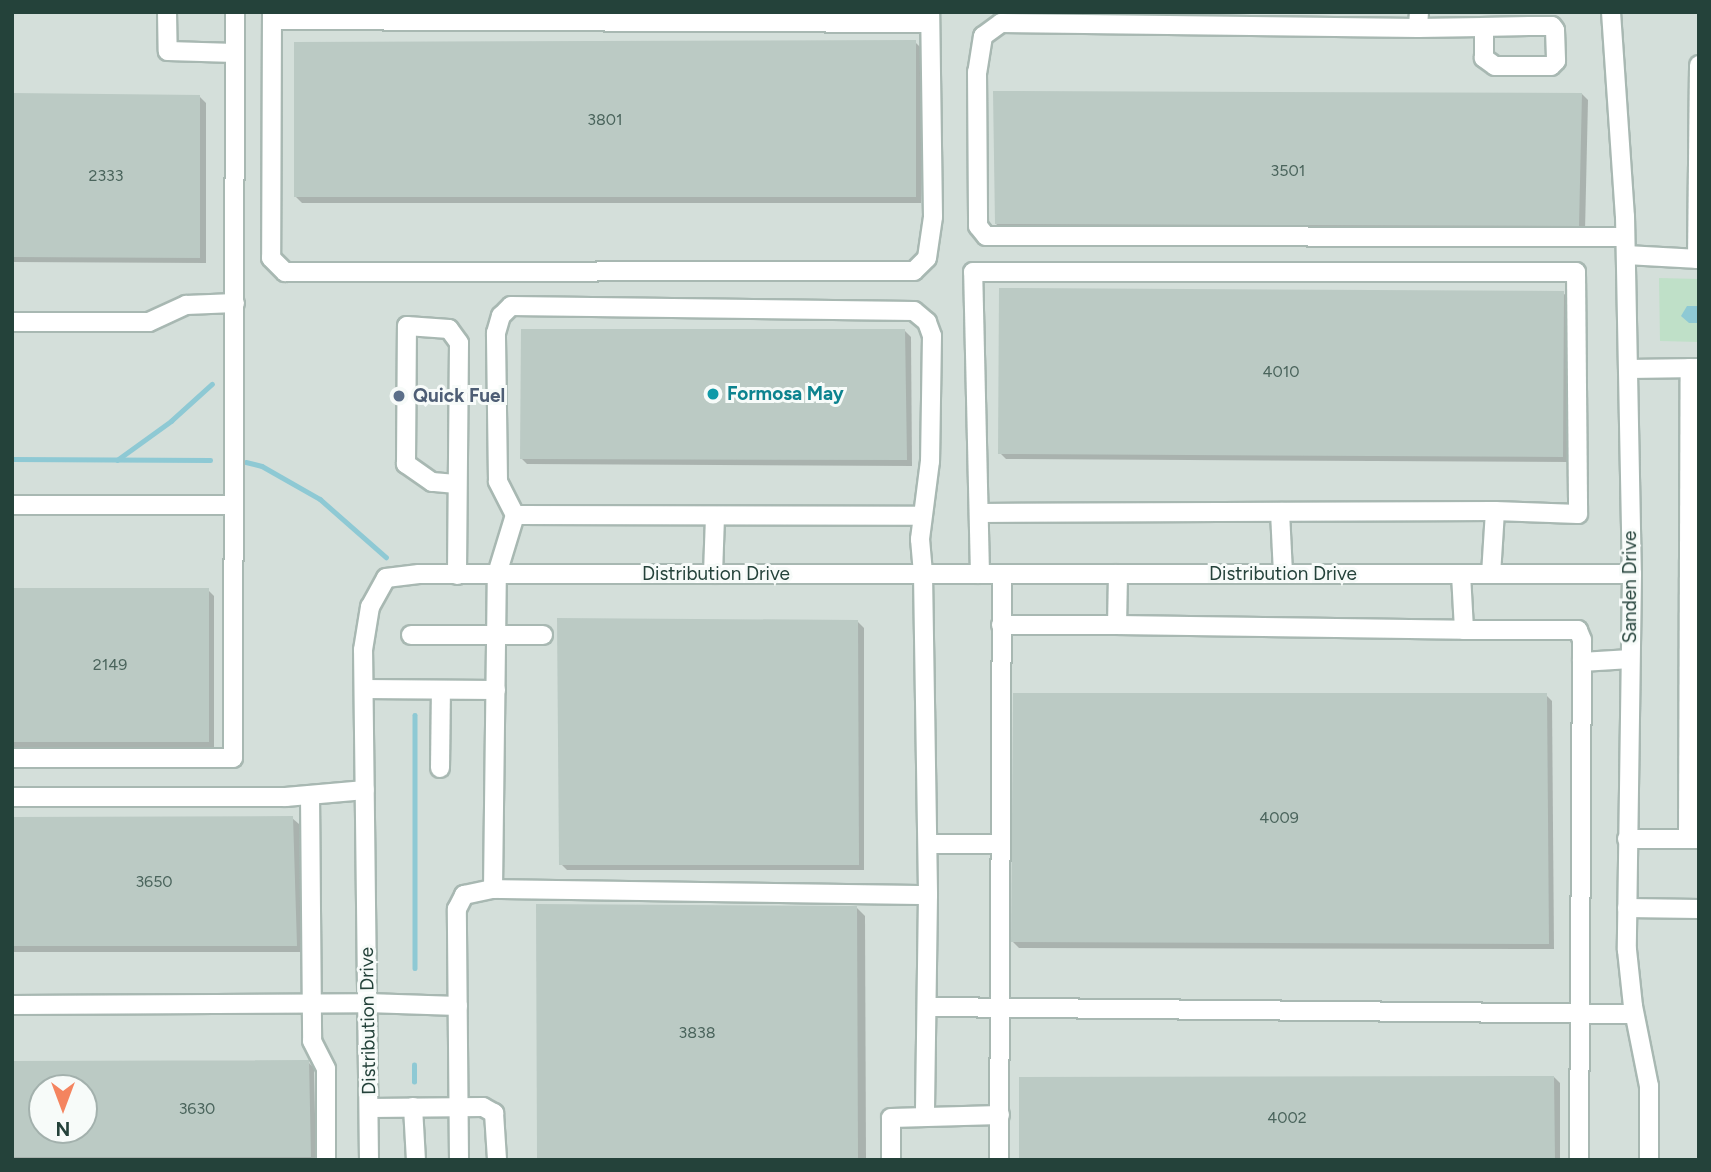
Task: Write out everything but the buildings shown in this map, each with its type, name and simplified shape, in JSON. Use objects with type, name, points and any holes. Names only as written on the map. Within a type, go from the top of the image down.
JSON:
[{"type":"street","points":[[167,12],[168,51],[235,53]]},
{"type":"street","points":[[12,758],[233,758],[235,12]]},
{"type":"street","name":"Sanden Drive","points":[[1611,12],[1625,246],[1632,575],[1627,950],[1634,1014],[1649,1086],[1649,1160]]},
{"type":"street","points":[[272,16],[607,17],[930,18],[933,218],[927,258],[914,271],[285,272],[271,258],[272,16]]},
{"type":"street","points":[[1484,27],[1418,20],[1083,18],[1001,23],[983,36],[977,72],[978,226],[986,236],[1625,246],[1698,259],[1699,65]]},
{"type":"street","points":[[979,513],[1495,511],[1578,514],[1576,272],[973,272],[980,575]]},
{"type":"street","points":[[12,323],[149,322],[186,304],[235,303]]},
{"type":"street","points":[[493,889],[497,575],[515,515],[498,481],[496,333],[500,316],[511,306],[914,311],[928,322],[932,337],[929,487],[921,516],[929,844],[925,1117]]},
{"type":"street","points":[[456,484],[432,482],[406,464],[407,326],[449,329],[459,343],[457,575]]},
{"type":"street","points":[[1627,839],[1694,839],[1694,368],[1628,369]]},
{"type":"street","points":[[12,505],[233,505]]},
{"type":"street","points":[[1491,575],[1495,511]]},
{"type":"street","points":[[1280,512],[1283,575]]},
{"type":"street","points":[[515,515],[715,518],[921,516]]},
{"type":"street","points":[[713,575],[715,518]]},
{"type":"street","name":"Distribution Drive","points":[[369,1160],[363,650],[370,607],[386,578],[457,575],[1632,575]]},
{"type":"street","points":[[999,1160],[1002,575]]},
{"type":"street","points":[[1117,625],[1118,575]]},
{"type":"street","points":[[1461,575],[1464,630]]},
{"type":"street","points":[[1001,625],[1578,630],[1582,640],[1579,1160]]},
{"type":"street","points":[[411,635],[543,635]]},
{"type":"street","points":[[1582,662],[1630,659]]},
{"type":"street","points":[[364,689],[496,690]]},
{"type":"street","points":[[440,768],[441,690]]},
{"type":"street","points":[[12,797],[310,795],[365,790]]},
{"type":"street","points":[[310,795],[312,1041],[326,1069],[326,1160]]},
{"type":"street","points":[[929,844],[1001,844]]},
{"type":"street","points":[[459,1160],[457,909],[464,895],[493,889],[929,895]]},
{"type":"street","points":[[1627,908],[1699,909]]},
{"type":"street","points":[[12,1005],[367,1003],[458,1006]]},
{"type":"street","points":[[927,1007],[1634,1014]]},
{"type":"street","points":[[414,1107],[416,1160]]},
{"type":"street","points":[[369,1108],[483,1107],[494,1113],[497,1160]]},
{"type":"street","points":[[891,1160],[891,1118],[1000,1115]]},
{"type":"shaded area","points":[[12,12],[1699,12],[1699,1160],[12,1160]]},
{"type":"green space","points":[[1659,278],[1699,279],[1699,342],[1660,341]]},
{"type":"water","points":[[1687,306],[1699,306],[1699,323],[1689,323],[1681,316]]},
{"type":"waterway","points":[[117,460],[171,421],[212,384]]},
{"type":"waterway","points":[[12,459],[210,460]]},
{"type":"waterway","points":[[246,462],[262,466],[320,499],[386,557]]},
{"type":"waterway","points":[[415,715],[415,968]]},
{"type":"waterway","points":[[414,1065],[414,1082]]},
{"type":"place","name":"Formosa May","points":[[713,394]]},
{"type":"place","name":"Quick Fuel","points":[[399,396]]}]
